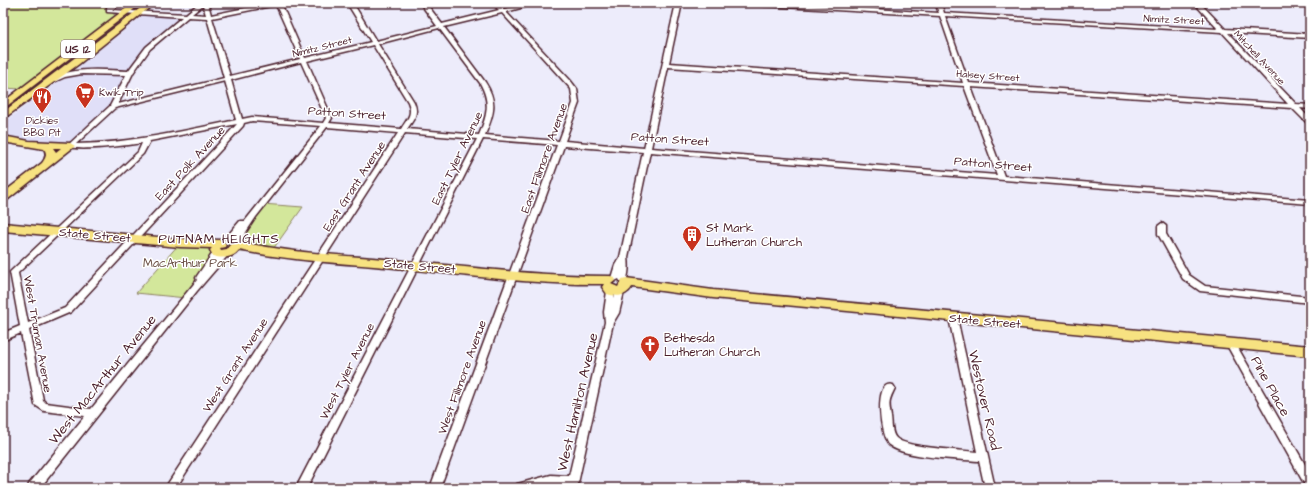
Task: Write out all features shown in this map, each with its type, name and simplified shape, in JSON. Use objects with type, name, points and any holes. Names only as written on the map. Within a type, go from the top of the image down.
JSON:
[{"type":"main road","name":"US 12","points":[[3,106],[138,3]]},
{"type":"main road","points":[[149,4],[147,11],[152,14]]},
{"type":"main road","name":"US 12","points":[[3,116],[50,82],[149,4]]},
{"type":"main road","points":[[109,11],[116,16],[115,21]]},
{"type":"main road","name":"Patton Street","points":[[3,139],[29,144]]},
{"type":"main road","name":"Patton Street","points":[[3,144],[70,146]]},
{"type":"main road","points":[[3,188],[43,168],[50,159],[51,152],[48,147],[40,145]]},
{"type":"main road","points":[[3,198],[70,146]]},
{"type":"main road","points":[[3,192],[21,180]]},
{"type":"main road","name":"State Street","points":[[6,226],[180,243],[188,246],[322,256],[617,285],[650,290],[661,289],[1310,351]]},
{"type":"street","points":[[118,3],[109,8],[109,11],[137,14],[209,17],[278,3],[329,115],[325,124]]},
{"type":"street","points":[[70,146],[113,107],[130,74],[148,48],[184,16],[202,3]]},
{"type":"street","name":"East Polk Avenue","points":[[3,337],[68,310],[241,125],[205,3]]},
{"type":"street","name":"East Grant Avenue","points":[[322,256],[412,117],[414,109],[412,102],[350,3]]},
{"type":"street","name":"East Tyler Avenue","points":[[415,266],[481,137],[491,114],[490,95],[423,3]]},
{"type":"street","name":"East Fillmore Avenue","points":[[495,3],[574,89],[576,103],[514,275]]},
{"type":"street","name":"Nimitz Street","points":[[113,107],[536,3]]},
{"type":"street","name":"West Hamilton Avenue","points":[[573,485],[609,322],[615,313],[617,285],[625,265],[624,257],[679,3]]},
{"type":"street","name":"Nimitz Street","points":[[750,3],[1310,36]]},
{"type":"street","points":[[938,3],[966,84],[1001,177]]},
{"type":"street","name":"Mitchell Avenue","points":[[1197,3],[1310,123]]},
{"type":"street","points":[[76,62],[76,67],[83,71]]},
{"type":"street","name":"Halsey Street","points":[[665,65],[1310,107]]},
{"type":"street","points":[[50,82],[67,74],[83,71],[130,74]]},
{"type":"street","name":"Patton Street","points":[[70,146],[111,145],[147,140],[252,119],[1310,202]]},
{"type":"street","name":"West MacArthur Avenue","points":[[33,488],[194,289],[210,272],[226,248],[325,124]]},
{"type":"street","points":[[57,231],[141,153],[147,140]]},
{"type":"street","points":[[1162,226],[1162,234],[1186,277],[1203,289],[1310,300]]},
{"type":"street","name":"West Truman Avenue","points":[[57,231],[14,272],[38,402],[44,407],[93,413]]},
{"type":"street","name":"West Grant Avenue","points":[[170,488],[322,256]]},
{"type":"street","name":"West Tyler Avenue","points":[[301,488],[415,266]]},
{"type":"street","name":"West Fillmore Avenue","points":[[435,488],[514,275]]},
{"type":"street","name":"Westover Road","points":[[953,318],[990,488]]},
{"type":"street","name":"Pine Place","points":[[1231,344],[1310,483]]},
{"type":"street","points":[[890,388],[885,392],[884,398],[888,431],[894,443],[906,448],[984,457]]},
{"type":"street","points":[[521,488],[551,480],[573,485]]},
{"type":"shaded area","points":[[145,14],[184,17],[148,48],[113,107],[70,146],[3,139],[3,123],[71,72],[82,71],[77,68]]},
{"type":"green space","points":[[3,3],[118,3],[111,7],[111,12],[116,16],[22,89],[3,88]]},
{"type":"green space","name":"MacArthur Park","points":[[262,204],[303,207],[271,252],[232,252],[186,298],[136,293],[180,243],[221,244],[227,241]]},
{"type":"place","name":"Kwik Trip","points":[[85,109]]},
{"type":"place","name":"Dickies BBQ Pit","points":[[42,114]]},
{"type":"place","name":"St Mark Lutheran Church","points":[[692,252]]},
{"type":"place","name":"Bethesda Lutheran Church","points":[[650,362]]},
{"type":"district","name":"PUTNAM HEIGHTS","points":[[219,238]]}]
